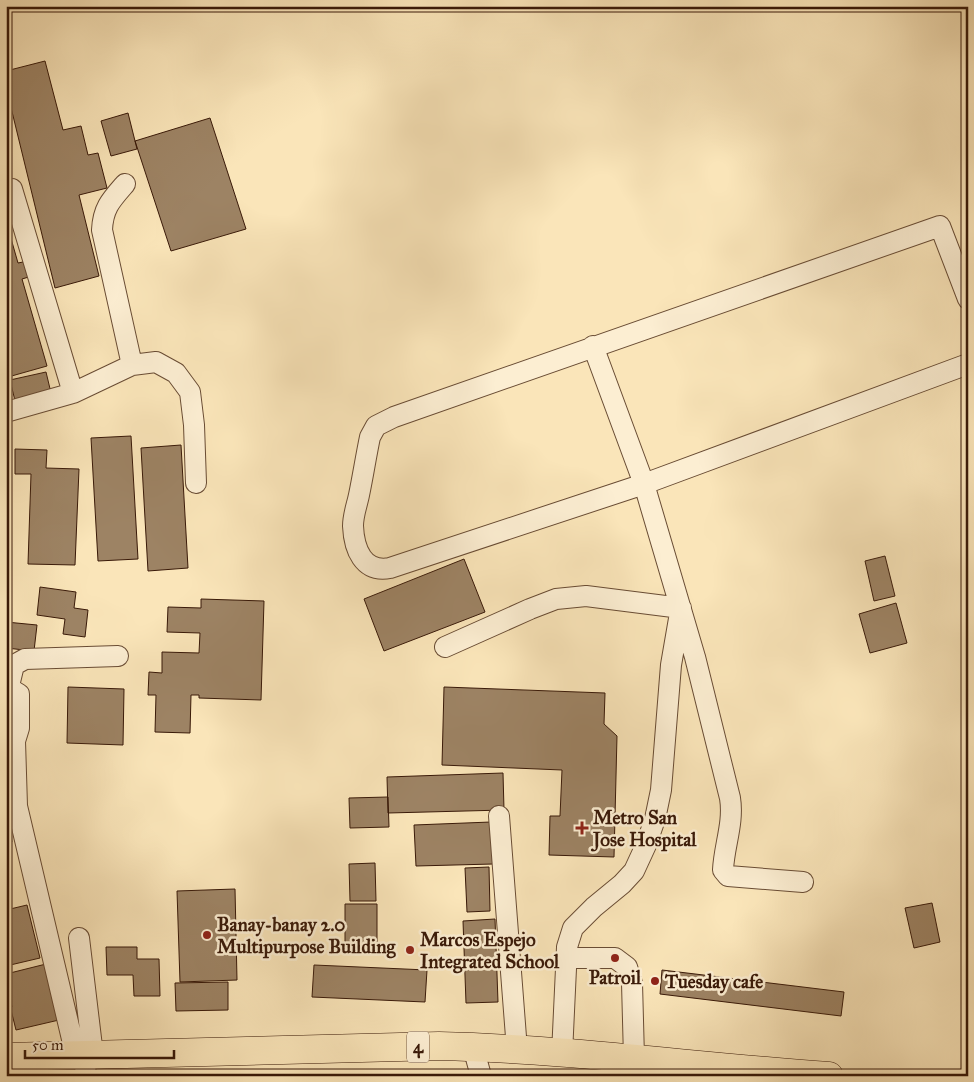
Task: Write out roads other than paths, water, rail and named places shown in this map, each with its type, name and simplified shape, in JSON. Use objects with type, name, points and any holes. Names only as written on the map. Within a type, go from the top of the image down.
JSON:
[{"type":"highway","name":"4","points":[[6,1057],[85,1060],[439,1046],[634,1058],[815,1075]]},
{"type":"street","points":[[125,184],[109,202],[103,216],[102,230],[132,365]]},
{"type":"street","points":[[12,189],[73,393]]},
{"type":"street","points":[[968,299],[940,226],[382,421],[376,426],[370,437],[353,523],[354,540],[358,552],[373,568],[382,570],[390,568],[644,484],[968,364]]},
{"type":"street","points":[[593,346],[644,484],[695,657],[730,798],[731,821],[723,870],[728,876],[803,882]]},
{"type":"street","points":[[6,412],[73,393],[132,365],[156,362],[176,373],[190,392],[194,425],[196,483]]},
{"type":"street","points":[[445,647],[556,599],[586,596],[681,608]]},
{"type":"street","points":[[562,1054],[567,947],[573,928],[634,871],[655,819],[661,790],[671,665],[681,608]]},
{"type":"street","points":[[85,1060],[17,806],[15,742],[19,728],[19,694],[8,686],[14,665],[25,659],[118,656]]},
{"type":"street","points":[[499,816],[517,1050]]},
{"type":"street","points":[[80,938],[85,1060]]},
{"type":"street","points":[[567,958],[616,958],[627,967],[632,983],[634,1058]]},
{"type":"street","points":[[473,1047],[481,1076]]},
{"type":"place","name":"Metro San Jose Hospital","points":[[582,828]]},
{"type":"place","name":"Banay-banay 2.0 Multipurpose Building","points":[[207,935]]},
{"type":"place","name":"Marcos Espejo Integrated School","points":[[410,950]]},
{"type":"place","name":"Patroil","points":[[615,958]]},
{"type":"place","name":"Tuesday cafe","points":[[655,981]]}]
